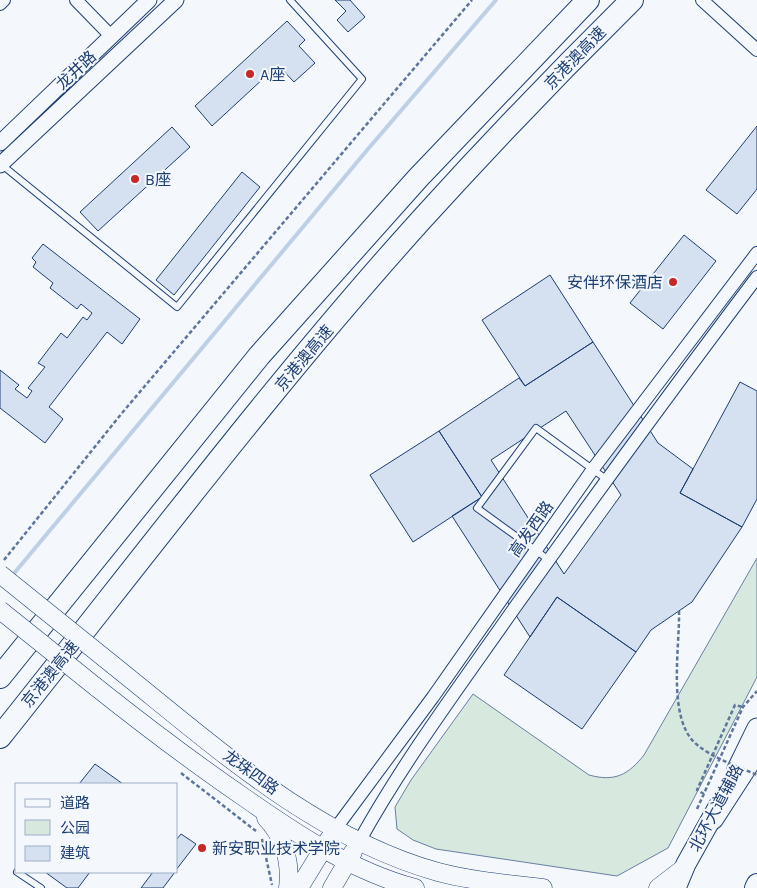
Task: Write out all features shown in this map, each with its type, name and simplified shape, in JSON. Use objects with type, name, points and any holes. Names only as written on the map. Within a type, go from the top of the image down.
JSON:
[{"type":"highway","name":"京港澳高速","points":[[0,677],[259,356],[418,178],[588,0]]},
{"type":"highway","name":"京港澳高速","points":[[0,737],[280,385],[422,220],[572,59],[632,0]]},
{"type":"highway","points":[[704,815],[757,751]]},
{"type":"highway","points":[[756,888],[757,884]]},
{"type":"main road","name":"龙珠四路","points":[[0,574],[232,760],[278,792],[336,828],[384,852],[437,871],[543,888]]},
{"type":"main road","name":"龙珠四路","points":[[0,610],[185,757],[297,834],[378,876],[415,888]]},
{"type":"main road","name":"北环大道辅路","points":[[676,888],[704,815],[757,728]]},
{"type":"main road","points":[[252,803],[273,826],[282,841],[287,858],[288,888]]},
{"type":"main road","points":[[299,888],[336,828]]},
{"type":"main road","points":[[332,888],[360,840]]},
{"type":"main road","points":[[658,888],[684,868]]},
{"type":"street","points":[[0,4],[4,0]]},
{"type":"street","points":[[76,0],[111,36]]},
{"type":"street","name":"龙井路","points":[[0,143],[149,0]]},
{"type":"street","name":"龙井路","points":[[1,165],[176,0]]},
{"type":"street","points":[[702,0],[757,50]]},
{"type":"street","name":"高发西路","points":[[336,828],[593,469],[757,253]]},
{"type":"street","name":"高发西路","points":[[360,840],[410,756],[606,479],[757,277]]},
{"type":"lane","points":[[1,165],[177,307],[362,79],[290,0]]},
{"type":"lane","points":[[549,560],[477,508],[536,428],[606,479]]},
{"type":"lane","points":[[18,873],[41,888]]},
{"type":"path","points":[[0,565],[128,406],[472,0]]},
{"type":"path","points":[[679,611],[678,682],[681,716],[694,742],[713,755],[757,775]]},
{"type":"path","points":[[704,815],[704,794],[743,707],[757,691]]},
{"type":"path","points":[[704,794],[697,790],[735,706],[743,707]]},
{"type":"path","points":[[180,772],[261,835],[273,888]]},
{"type":"green space","points":[[757,558],[757,677],[668,848],[617,876],[436,849],[413,840],[397,829],[395,807],[411,780],[473,694],[589,775],[606,778],[614,777],[632,768],[644,755]]},
{"type":"building","points":[[335,0],[350,0],[365,17],[348,32],[337,20],[346,11]]},
{"type":"building","name":"A座","points":[[287,21],[305,40],[299,46],[315,63],[294,82],[278,65],[212,126],[195,106]]},
{"type":"building","points":[[757,126],[757,189],[737,214],[706,190]]},
{"type":"building","name":"B座","points":[[172,127],[190,147],[98,231],[80,212]]},
{"type":"building","points":[[242,172],[260,187],[174,295],[156,280]]},
{"type":"building","name":"安伴环保酒店","points":[[684,235],[716,261],[663,329],[630,303]]},
{"type":"building","points":[[43,244],[140,319],[122,344],[107,332],[49,407],[63,419],[45,443],[0,408],[0,370],[19,385],[15,389],[27,398],[32,391],[28,388],[45,367],[38,363],[61,333],[67,338],[83,317],[87,320],[92,313],[81,304],[77,309],[50,288],[53,283],[33,267],[36,262],[32,258]]},
{"type":"building","points":[[550,275],[593,342],[525,386],[482,320]]},
{"type":"building","points":[[593,342],[658,443],[693,469],[680,493],[742,527],[692,602],[651,630],[636,652],[557,597],[530,637],[452,516],[482,497],[439,431],[519,378],[525,386]],"holes":[[[566,411],[621,495],[564,574],[491,460]]]},
{"type":"building","points":[[740,382],[757,391],[757,499],[742,527],[680,493]]},
{"type":"building","points":[[439,431],[482,497],[413,542],[370,475]]},
{"type":"building","points":[[557,597],[636,652],[582,729],[504,675]]},
{"type":"building","points":[[95,764],[122,783],[80,783]]},
{"type":"building","points":[[181,834],[196,844],[178,867],[178,838]]},
{"type":"building","points":[[46,873],[89,873],[78,888],[67,888]]},
{"type":"building","points":[[152,873],[174,873],[163,888],[141,888]]},
{"type":"waterway","points":[[11,577],[368,149],[496,0]]},
{"type":"place","name":"A座","points":[[250,74]]},
{"type":"place","name":"B座","points":[[135,179]]},
{"type":"place","name":"安伴环保酒店","points":[[673,282]]},
{"type":"place","name":"新安职业技术学院","points":[[202,848]]}]
